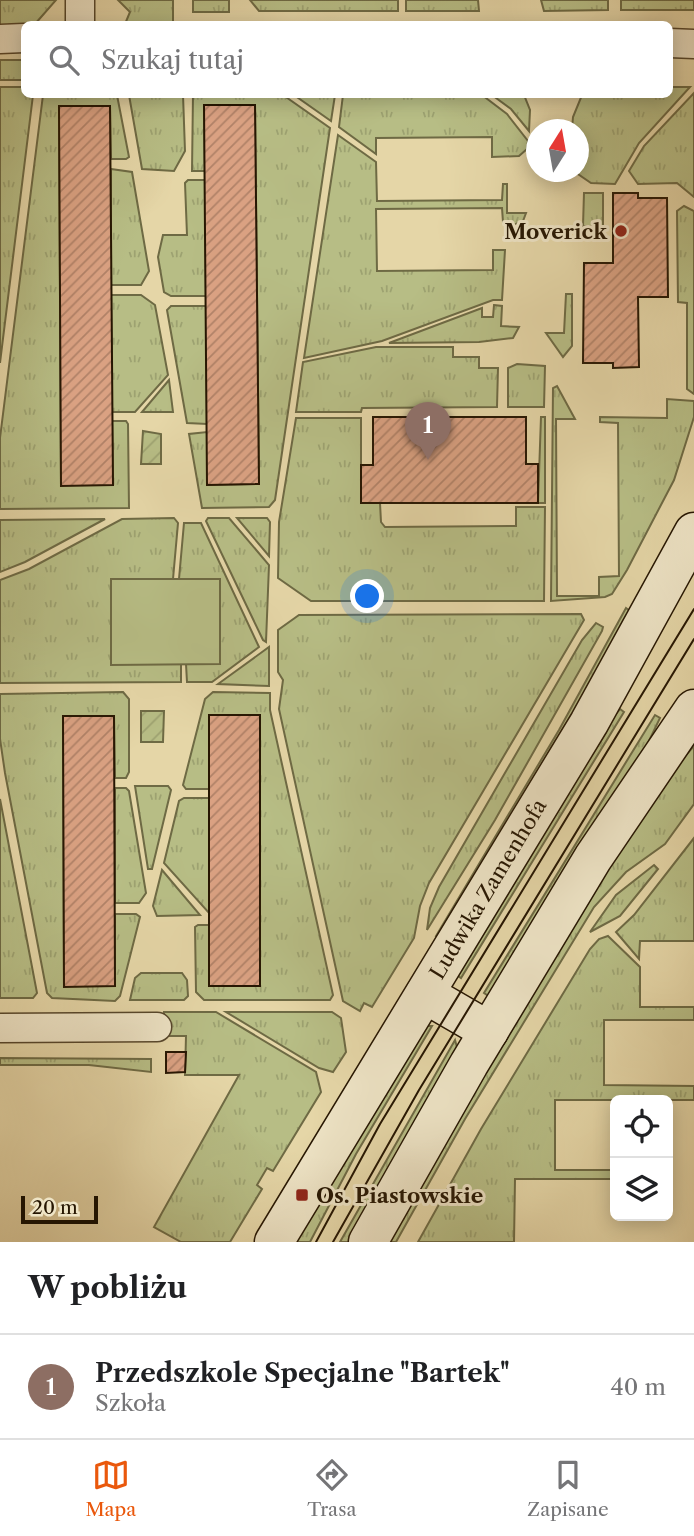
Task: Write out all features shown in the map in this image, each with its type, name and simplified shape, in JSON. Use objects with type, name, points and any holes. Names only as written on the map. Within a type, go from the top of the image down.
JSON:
[{"type":"main road","name":"Ludwika Zamenhofa","points":[[274,1242],[589,723],[694,532]]},
{"type":"main road","points":[[368,1242],[489,1031],[593,858],[694,709]]},
{"type":"main road","points":[[425,993],[489,1031]]},
{"type":"street","points":[[80,0],[80,21]]},
{"type":"street","points":[[0,39],[21,38]]},
{"type":"street","points":[[673,43],[694,44]]},
{"type":"street","points":[[0,1028],[157,1027]]},
{"type":"green space","points":[[0,0],[56,0],[38,21],[21,21],[21,27],[0,32]]},
{"type":"green space","points":[[118,0],[173,0],[173,21],[126,21],[130,12]]},
{"type":"green space","points":[[193,0],[229,0],[229,12],[193,12]]},
{"type":"green space","points":[[250,0],[398,0],[398,11],[259,11]]},
{"type":"green space","points":[[406,0],[478,0],[479,11],[406,11]]},
{"type":"green space","points":[[541,0],[608,0],[608,10],[544,11]]},
{"type":"green space","points":[[621,0],[694,0],[694,10],[621,10]]},
{"type":"green space","points":[[0,60],[21,60],[21,80],[0,80]]},
{"type":"green space","points":[[0,87],[21,87],[21,98],[33,98],[0,363]]},
{"type":"green space","points":[[673,87],[690,87],[639,143],[615,184],[589,182],[589,119],[573,119],[581,98],[673,98]]},
{"type":"green space","points":[[694,93],[694,197],[677,183],[638,184],[629,171],[644,146]]},
{"type":"green space","points":[[43,98],[118,98],[129,157],[126,159],[111,159],[110,106],[59,106],[61,485],[113,485],[112,421],[126,421],[129,508],[0,509],[0,438]]},
{"type":"green space","points":[[130,98],[183,98],[185,151],[174,171],[142,169]]},
{"type":"green space","points":[[193,98],[287,98],[330,128],[275,500],[269,507],[202,508],[189,434],[207,432],[208,485],[259,484],[255,105],[204,105],[205,171],[192,171]]},
{"type":"green space","points":[[298,98],[335,98],[331,121]]},
{"type":"green space","points":[[343,98],[486,98],[507,114],[526,138],[526,150],[519,156],[492,157],[492,137],[376,138],[376,154],[339,127]]},
{"type":"green space","points":[[496,98],[525,98],[530,110],[526,127],[511,109]]},
{"type":"green space","points":[[338,135],[376,162],[377,201],[502,200],[503,184],[507,184],[507,213],[526,213],[523,221],[508,227],[503,222],[502,208],[376,209],[377,271],[493,270],[493,250],[505,250],[502,300],[493,300],[382,341],[304,358]]},
{"type":"green space","points":[[111,169],[132,172],[149,271],[141,285],[111,285]]},
{"type":"green space","points":[[188,180],[205,180],[206,296],[171,296],[164,292],[158,257],[163,235],[187,235],[185,183]]},
{"type":"green space","points":[[584,193],[603,193],[603,226],[583,226]]},
{"type":"green space","points":[[684,206],[694,211],[694,394],[687,389],[687,303],[678,302],[677,211]]},
{"type":"green space","points":[[566,294],[572,294],[572,346],[563,357],[546,333],[564,333]]},
{"type":"green space","points":[[111,295],[141,295],[155,305],[168,375],[135,412],[112,412]]},
{"type":"green space","points":[[494,305],[502,306],[501,326],[519,327],[513,338],[479,342],[389,343],[482,308],[482,317],[493,317]]},
{"type":"green space","points":[[171,306],[206,306],[207,424],[187,423],[167,310]]},
{"type":"green space","points":[[376,347],[453,347],[453,357],[479,357],[479,368],[498,368],[497,407],[362,408],[361,412],[296,412],[303,362]]},
{"type":"green space","points":[[517,364],[545,366],[544,407],[508,407],[508,368]]},
{"type":"green space","points":[[169,380],[173,412],[142,412]]},
{"type":"green space","points":[[557,386],[575,419],[556,419],[557,596],[599,596],[599,577],[619,576],[618,423],[600,422],[600,417],[667,418],[667,399],[694,401],[694,417],[674,480],[627,570],[612,594],[605,597],[551,601],[553,388]]},
{"type":"green space","points":[[541,417],[545,417],[545,503],[538,503]]},
{"type":"green space","points":[[296,418],[361,418],[361,502],[380,503],[381,522],[385,527],[516,526],[516,507],[545,507],[544,601],[311,601],[278,578],[279,522]]},
{"type":"green space","points":[[143,431],[161,434],[161,464],[141,464]]},
{"type":"green space","points":[[174,518],[178,523],[173,579],[111,580],[111,664],[181,664],[181,682],[0,683],[0,580],[29,569],[122,519]]},
{"type":"green space","points":[[208,518],[229,518],[269,565],[266,642],[206,521]]},
{"type":"green space","points":[[237,518],[267,518],[270,522],[269,556]]},
{"type":"green space","points":[[105,519],[25,562],[0,572],[0,520]]},
{"type":"green space","points":[[184,523],[201,523],[259,647],[212,682],[187,682],[186,664],[220,664],[220,579],[179,579]]},
{"type":"green space","points":[[111,579],[220,579],[220,664],[111,665]]},
{"type":"green space","points":[[626,608],[630,611],[538,776],[440,938],[436,936],[559,730]]},
{"type":"green space","points":[[581,614],[584,620],[429,883],[420,906],[414,938],[372,1007],[364,1003],[360,1011],[343,1001],[279,709],[283,680],[278,672],[278,630],[299,615]]},
{"type":"green space","points":[[596,623],[603,627],[602,631],[495,820],[427,930],[430,908],[439,887],[582,640]]},
{"type":"green space","points":[[269,647],[269,686],[218,684]]},
{"type":"green space","points":[[123,692],[129,699],[129,772],[126,778],[115,778],[114,716],[63,717],[64,986],[115,986],[115,914],[136,914],[140,917],[120,996],[115,1001],[52,998],[47,993],[5,773],[0,739],[0,694]]},
{"type":"green space","points":[[213,692],[270,693],[270,710],[333,995],[330,1000],[204,1000],[196,992],[195,927],[198,925],[209,925],[209,986],[260,985],[259,715],[209,715],[209,789],[186,789],[183,785],[205,699]]},
{"type":"green space","points":[[620,709],[624,712],[461,978],[455,974],[608,723]]},
{"type":"green space","points":[[141,711],[164,711],[163,742],[141,742]]},
{"type":"green space","points":[[655,715],[660,718],[647,745],[490,997],[484,993]]},
{"type":"green space","points":[[694,746],[694,804],[665,844],[626,872],[594,907],[465,1119],[396,1242],[383,1242],[623,844],[671,772]]},
{"type":"green space","points":[[135,786],[168,786],[171,790],[152,869],[148,869]]},
{"type":"green space","points":[[115,788],[126,788],[129,791],[146,893],[139,903],[115,903]]},
{"type":"green space","points":[[184,798],[209,798],[209,913],[164,863],[179,801]]},
{"type":"green space","points":[[0,799],[37,993],[33,998],[0,998]]},
{"type":"green space","points":[[694,838],[694,941],[640,941],[639,959],[616,932],[634,915]]},
{"type":"green space","points":[[654,865],[658,869],[620,916],[590,932],[616,895]]},
{"type":"green space","points":[[162,870],[200,915],[157,916],[153,906]]},
{"type":"green space","points":[[608,936],[640,967],[640,1007],[694,1007],[694,1020],[604,1020],[604,1085],[694,1086],[694,1100],[673,1100],[673,1095],[610,1095],[610,1100],[555,1100],[555,1170],[610,1170],[610,1179],[515,1179],[514,1242],[418,1242],[481,1129],[590,949],[599,939]]},
{"type":"green space","points":[[141,973],[182,973],[187,980],[188,996],[184,1000],[130,1000],[135,978]]},
{"type":"green space","points":[[164,1012],[216,1012],[316,1072],[321,1092],[273,1171],[267,1168],[257,1185],[262,1189],[230,1242],[181,1242],[154,1227],[239,1075],[185,1075],[186,1036],[164,1036]]},
{"type":"green space","points":[[226,1012],[332,1012],[341,1018],[346,1052],[333,1072],[319,1068]]},
{"type":"green space","points":[[425,1026],[432,1026],[356,1154],[310,1242],[291,1242]]},
{"type":"green space","points":[[455,1040],[458,1051],[352,1242],[340,1242]]},
{"type":"green space","points":[[0,1058],[151,1059],[151,1072],[89,1065],[0,1065]]},
{"type":"building","points":[[204,105],[255,105],[259,484],[207,485]]},
{"type":"building","points":[[59,106],[110,106],[113,485],[61,486]]},
{"type":"building","points":[[613,193],[638,193],[638,198],[667,198],[668,297],[638,297],[639,367],[613,368],[613,363],[583,363],[584,263],[613,263]]},
{"type":"building","points":[[373,417],[526,417],[526,464],[538,464],[538,503],[361,503],[361,465],[373,465]]},
{"type":"building","points":[[209,715],[260,715],[260,986],[209,986]]},
{"type":"building","points":[[63,716],[114,716],[115,986],[64,987]]},
{"type":"building","points":[[166,1052],[186,1052],[185,1072],[166,1073]]},
{"type":"tram line","points":[[316,1242],[380,1124],[694,609]]},
{"type":"tram line","points":[[333,1242],[419,1090],[694,639]]},
{"type":"place","name":"Moverick","points":[[621,231]]},
{"type":"place","name":"Przedszkole Specjalne \"Bartek\"","points":[[428,460]]},
{"type":"place","name":"Os. Piastowskie","points":[[302,1195]]}]
